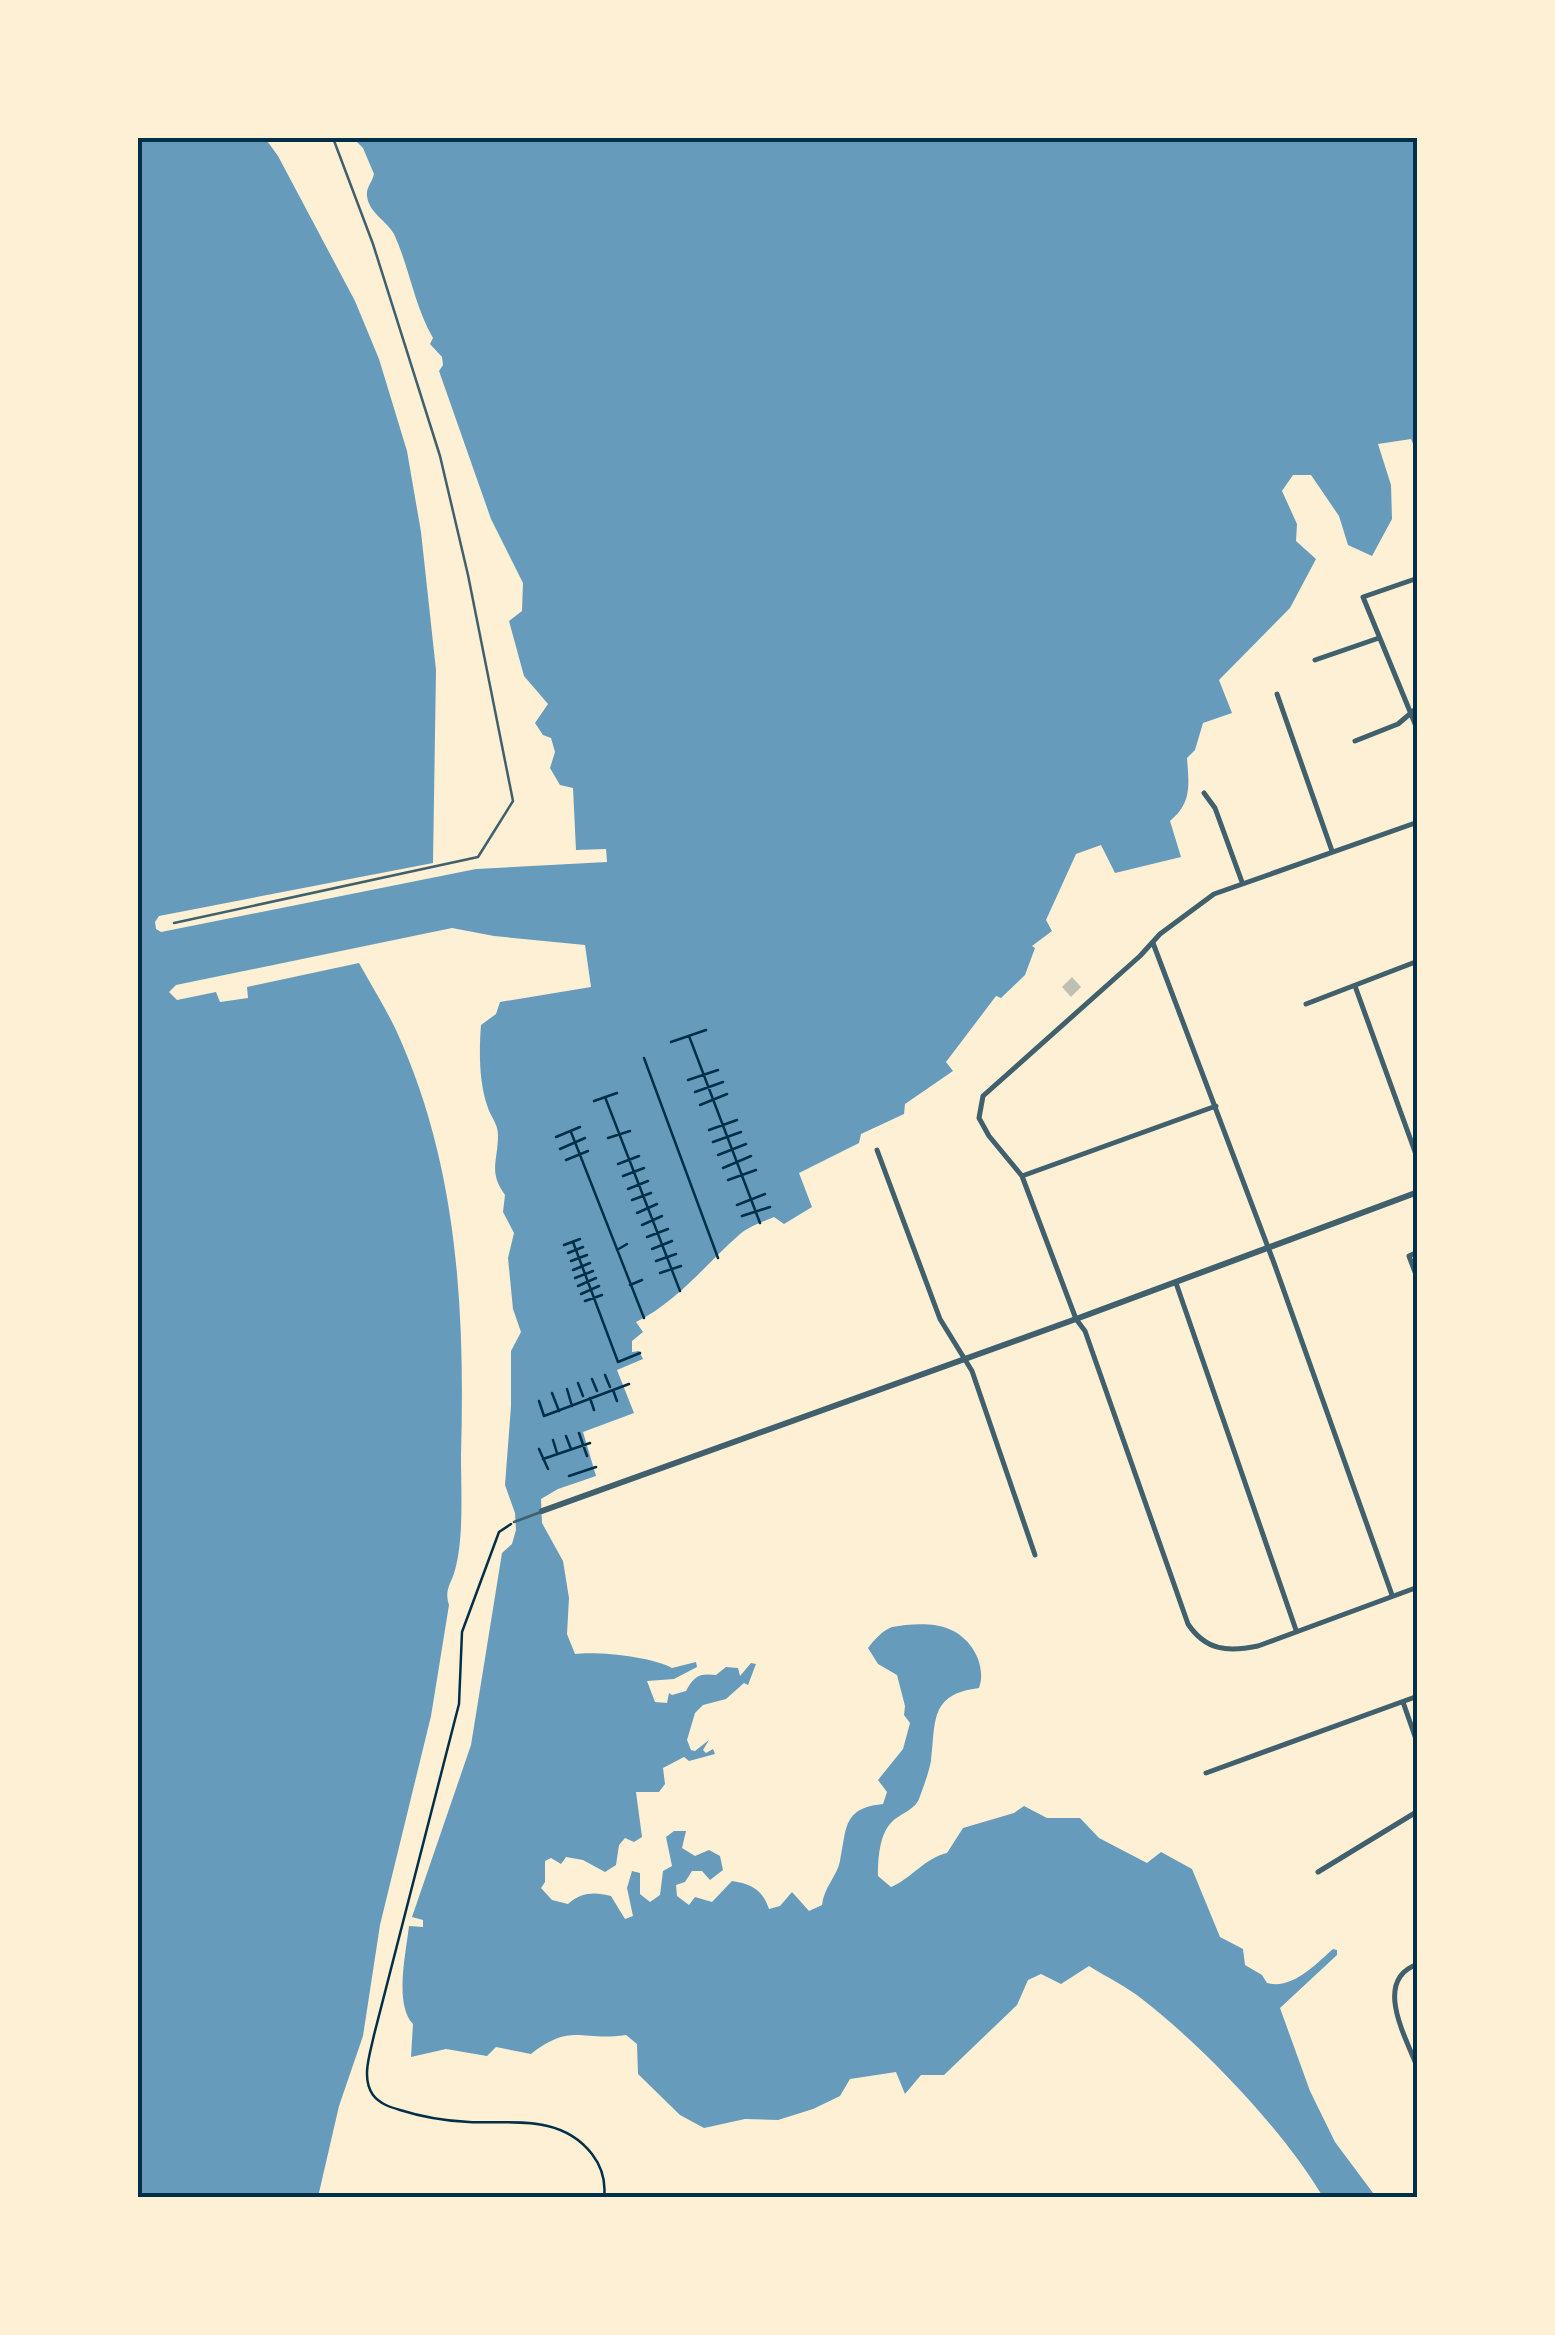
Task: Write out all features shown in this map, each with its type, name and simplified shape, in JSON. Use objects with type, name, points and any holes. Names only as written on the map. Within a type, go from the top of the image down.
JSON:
[{"type":"street","points":[[1418,578],[1363,597],[1418,731]]},
{"type":"street","points":[[1315,660],[1379,638]]},
{"type":"street","points":[[1277,694],[1332,852]]},
{"type":"street","points":[[1355,741],[1398,724],[1418,707]]},
{"type":"street","points":[[1204,793],[1215,808],[1242,883]]},
{"type":"street","points":[[1418,822],[1242,883],[1198,904],[983,1096],[979,1118],[1022,1176],[1076,1320],[1085,1331],[1188,1624],[1197,1638],[1210,1646],[1234,1651],[1258,1646],[1418,1587]]},
{"type":"street","points":[[1153,943],[1269,1249],[1392,1596]]},
{"type":"street","points":[[1306,1004],[1418,961]]},
{"type":"street","points":[[1355,986],[1418,1160]]},
{"type":"street","points":[[1022,1176],[1216,1106]]},
{"type":"street","points":[[876,1150],[940,1319],[972,1372],[1035,1555]]},
{"type":"street","points":[[542,1512],[1418,1192]]},
{"type":"street","points":[[1418,1252],[1409,1256],[1418,1280]]},
{"type":"street","points":[[1176,1282],[1296,1630]]},
{"type":"street","points":[[1206,1773],[1418,1696]]},
{"type":"street","points":[[1402,1702],[1418,1745]]},
{"type":"street","points":[[1318,1872],[1418,1811]]},
{"type":"street","points":[[1418,1964],[1405,1968],[1394,1985],[1394,2004],[1418,2069]]},
{"type":"lane","points":[[174,923],[478,857],[513,801],[440,456],[373,244],[333,138]]},
{"type":"lane","points":[[514,1522],[542,1512]]},
{"type":"path","points":[[671,1042],[706,1030]]},
{"type":"path","points":[[689,1036],[760,1224]]},
{"type":"path","points":[[644,1058],[718,1258]]},
{"type":"path","points":[[688,1080],[718,1070]]},
{"type":"path","points":[[696,1092],[723,1082]]},
{"type":"path","points":[[594,1102],[617,1093]]},
{"type":"path","points":[[700,1105],[727,1094]]},
{"type":"path","points":[[605,1097],[680,1291]]},
{"type":"path","points":[[709,1130],[737,1120]]},
{"type":"path","points":[[556,1137],[580,1128]]},
{"type":"path","points":[[608,1138],[630,1131]]},
{"type":"path","points":[[570,1132],[644,1318]]},
{"type":"path","points":[[713,1142],[741,1132]]},
{"type":"path","points":[[560,1149],[585,1138]]},
{"type":"path","points":[[718,1154],[746,1144]]},
{"type":"path","points":[[566,1160],[588,1151]]},
{"type":"path","points":[[618,1164],[639,1156]]},
{"type":"path","points":[[723,1168],[751,1156]]},
{"type":"path","points":[[623,1176],[644,1168]]},
{"type":"path","points":[[728,1180],[756,1170]]},
{"type":"path","points":[[628,1189],[648,1181]]},
{"type":"path","points":[[632,1200],[651,1194]]},
{"type":"path","points":[[737,1204],[765,1194]]},
{"type":"path","points":[[636,1213],[657,1204]]},
{"type":"path","points":[[742,1216],[770,1207]]},
{"type":"path","points":[[642,1225],[662,1216]]},
{"type":"path","points":[[647,1237],[668,1229]]},
{"type":"path","points":[[612,1237],[622,1232]]},
{"type":"path","points":[[564,1245],[580,1239]]},
{"type":"path","points":[[652,1249],[672,1240]]},
{"type":"path","points":[[573,1242],[618,1362]]},
{"type":"path","points":[[617,1250],[627,1244]]},
{"type":"path","points":[[568,1253],[583,1247]]},
{"type":"path","points":[[656,1261],[676,1254]]},
{"type":"path","points":[[570,1261],[587,1255]]},
{"type":"path","points":[[621,1260],[631,1256]]},
{"type":"path","points":[[573,1270],[590,1263]]},
{"type":"path","points":[[660,1273],[682,1266]]},
{"type":"path","points":[[626,1273],[636,1268]]},
{"type":"path","points":[[576,1278],[593,1271]]},
{"type":"path","points":[[578,1286],[596,1278]]},
{"type":"path","points":[[630,1285],[642,1280]]},
{"type":"path","points":[[581,1294],[598,1286]]},
{"type":"path","points":[[584,1302],[602,1294]]},
{"type":"path","points":[[591,1316],[600,1312]]},
{"type":"path","points":[[594,1324],[602,1320]]},
{"type":"path","points":[[599,1340],[608,1336]]},
{"type":"path","points":[[603,1350],[612,1345]]},
{"type":"path","points":[[606,1356],[614,1352]]},
{"type":"path","points":[[610,1366],[640,1353]]},
{"type":"path","points":[[605,1375],[617,1401]]},
{"type":"path","points":[[592,1379],[598,1394]]},
{"type":"path","points":[[578,1383],[594,1410]]},
{"type":"path","points":[[538,1401],[544,1416],[629,1384]]},
{"type":"path","points":[[567,1390],[572,1406]]},
{"type":"path","points":[[552,1394],[559,1411]]},
{"type":"path","points":[[579,1433],[587,1456]]},
{"type":"path","points":[[566,1436],[578,1458]]},
{"type":"path","points":[[553,1440],[558,1465]]},
{"type":"path","points":[[544,1458],[590,1443]]},
{"type":"path","points":[[540,1448],[548,1469]]},
{"type":"path","points":[[565,1452],[568,1462]]},
{"type":"path","points":[[569,1476],[596,1467]]},
{"type":"path","points":[[514,1522],[499,1532],[462,1632],[461,1695],[371,2049],[368,2076],[372,2093],[382,2104],[411,2114],[466,2122],[553,2126],[574,2138],[597,2160],[603,2176],[604,2198]]},
{"type":"water","points":[[138,138],[265,138],[278,156],[355,301],[379,359],[407,451],[421,532],[436,670],[433,863],[159,916],[155,922],[161,932],[476,869],[607,862],[606,849],[576,850],[573,788],[560,785],[550,768],[555,752],[551,738],[543,735],[535,723],[548,704],[524,676],[509,621],[522,611],[523,583],[491,519],[439,371],[442,357],[430,344],[433,338],[394,234],[368,202],[367,190],[374,174],[363,148],[353,138],[1417,138],[1417,454],[1411,439],[1378,444],[1391,485],[1392,519],[1372,556],[1348,545],[1339,516],[1311,475],[1293,475],[1282,491],[1297,524],[1296,541],[1316,559],[1290,608],[1219,680],[1232,713],[1203,723],[1195,750],[1187,758],[1186,800],[1170,821],[1181,857],[1115,873],[1101,845],[1076,854],[1046,920],[1052,931],[1032,946],[1035,948],[1025,975],[1001,998],[996,996],[946,1062],[953,1071],[905,1104],[904,1114],[861,1134],[859,1143],[799,1173],[812,1207],[784,1224],[774,1217],[747,1230],[678,1293],[636,1322],[643,1332],[632,1341],[632,1352],[639,1351],[643,1359],[617,1370],[634,1413],[583,1432],[596,1476],[541,1499],[542,1523],[563,1561],[569,1598],[567,1634],[575,1654],[625,1656],[672,1668],[696,1662],[697,1667],[674,1679],[647,1681],[655,1702],[667,1703],[669,1693],[686,1691],[698,1677],[716,1675],[726,1667],[738,1668],[740,1676],[751,1663],[756,1664],[748,1685],[744,1683],[726,1699],[703,1705],[695,1713],[687,1740],[691,1750],[709,1740],[703,1750],[706,1753],[713,1749],[715,1754],[689,1761],[684,1757],[663,1768],[665,1784],[659,1792],[636,1792],[642,1837],[634,1842],[625,1838],[619,1845],[616,1865],[605,1872],[583,1860],[566,1857],[561,1864],[551,1858],[545,1861],[545,1882],[541,1888],[552,1900],[568,1904],[583,1895],[611,1896],[625,1919],[633,1916],[627,1888],[632,1871],[640,1873],[640,1894],[650,1902],[660,1895],[663,1871],[672,1866],[666,1837],[674,1831],[686,1831],[682,1848],[695,1856],[709,1850],[720,1856],[723,1870],[710,1880],[702,1871],[692,1871],[685,1882],[676,1885],[677,1896],[689,1905],[695,1897],[712,1902],[732,1881],[755,1889],[769,1909],[780,1906],[792,1892],[809,1911],[822,1905],[838,1866],[849,1822],[860,1810],[883,1804],[887,1792],[878,1780],[903,1749],[910,1723],[904,1715],[897,1675],[878,1664],[868,1648],[892,1627],[928,1624],[949,1629],[965,1639],[976,1654],[981,1671],[979,1688],[951,1696],[938,1712],[930,1765],[919,1799],[886,1829],[878,1876],[891,1887],[947,1853],[963,1828],[1014,1813],[1024,1806],[1047,1818],[1080,1818],[1099,1838],[1147,1863],[1161,1852],[1192,1869],[1220,1937],[1243,1949],[1245,1965],[1262,1975],[1267,1983],[1294,1979],[1333,1949],[1337,1950],[1337,1955],[1280,2008],[1310,2091],[1335,2142],[1376,2197],[1323,2197],[1287,2145],[1216,2065],[1142,1999],[1089,1966],[1061,1984],[1041,1974],[1028,1980],[1017,2005],[944,2075],[921,2075],[905,2094],[896,2072],[850,2079],[840,2096],[778,2120],[745,2119],[704,2128],[680,2115],[638,2074],[637,2044],[626,2035],[567,2036],[531,2054],[496,2047],[487,2056],[446,2049],[411,2057],[413,2024],[407,2015],[403,1991],[409,1926],[423,1927],[423,1920],[412,1917],[471,1745],[502,1553],[512,1544],[516,1530],[515,1513],[505,1485],[511,1351],[521,1332],[513,1309],[508,1258],[514,1233],[503,1212],[505,1195],[495,1173],[498,1131],[481,1076],[481,1025],[496,1014],[500,1002],[591,987],[585,945],[452,928],[176,985],[169,992],[177,1000],[216,992],[220,1002],[248,998],[247,987],[359,963],[383,1004],[417,1081],[445,1185],[459,1292],[461,1514],[458,1558],[448,1591],[431,1716],[380,1925],[363,2036],[339,2106],[318,2197],[138,2197]]},
{"type":"building","points":[[1072,977],[1081,987],[1071,997],[1062,987]]}]
